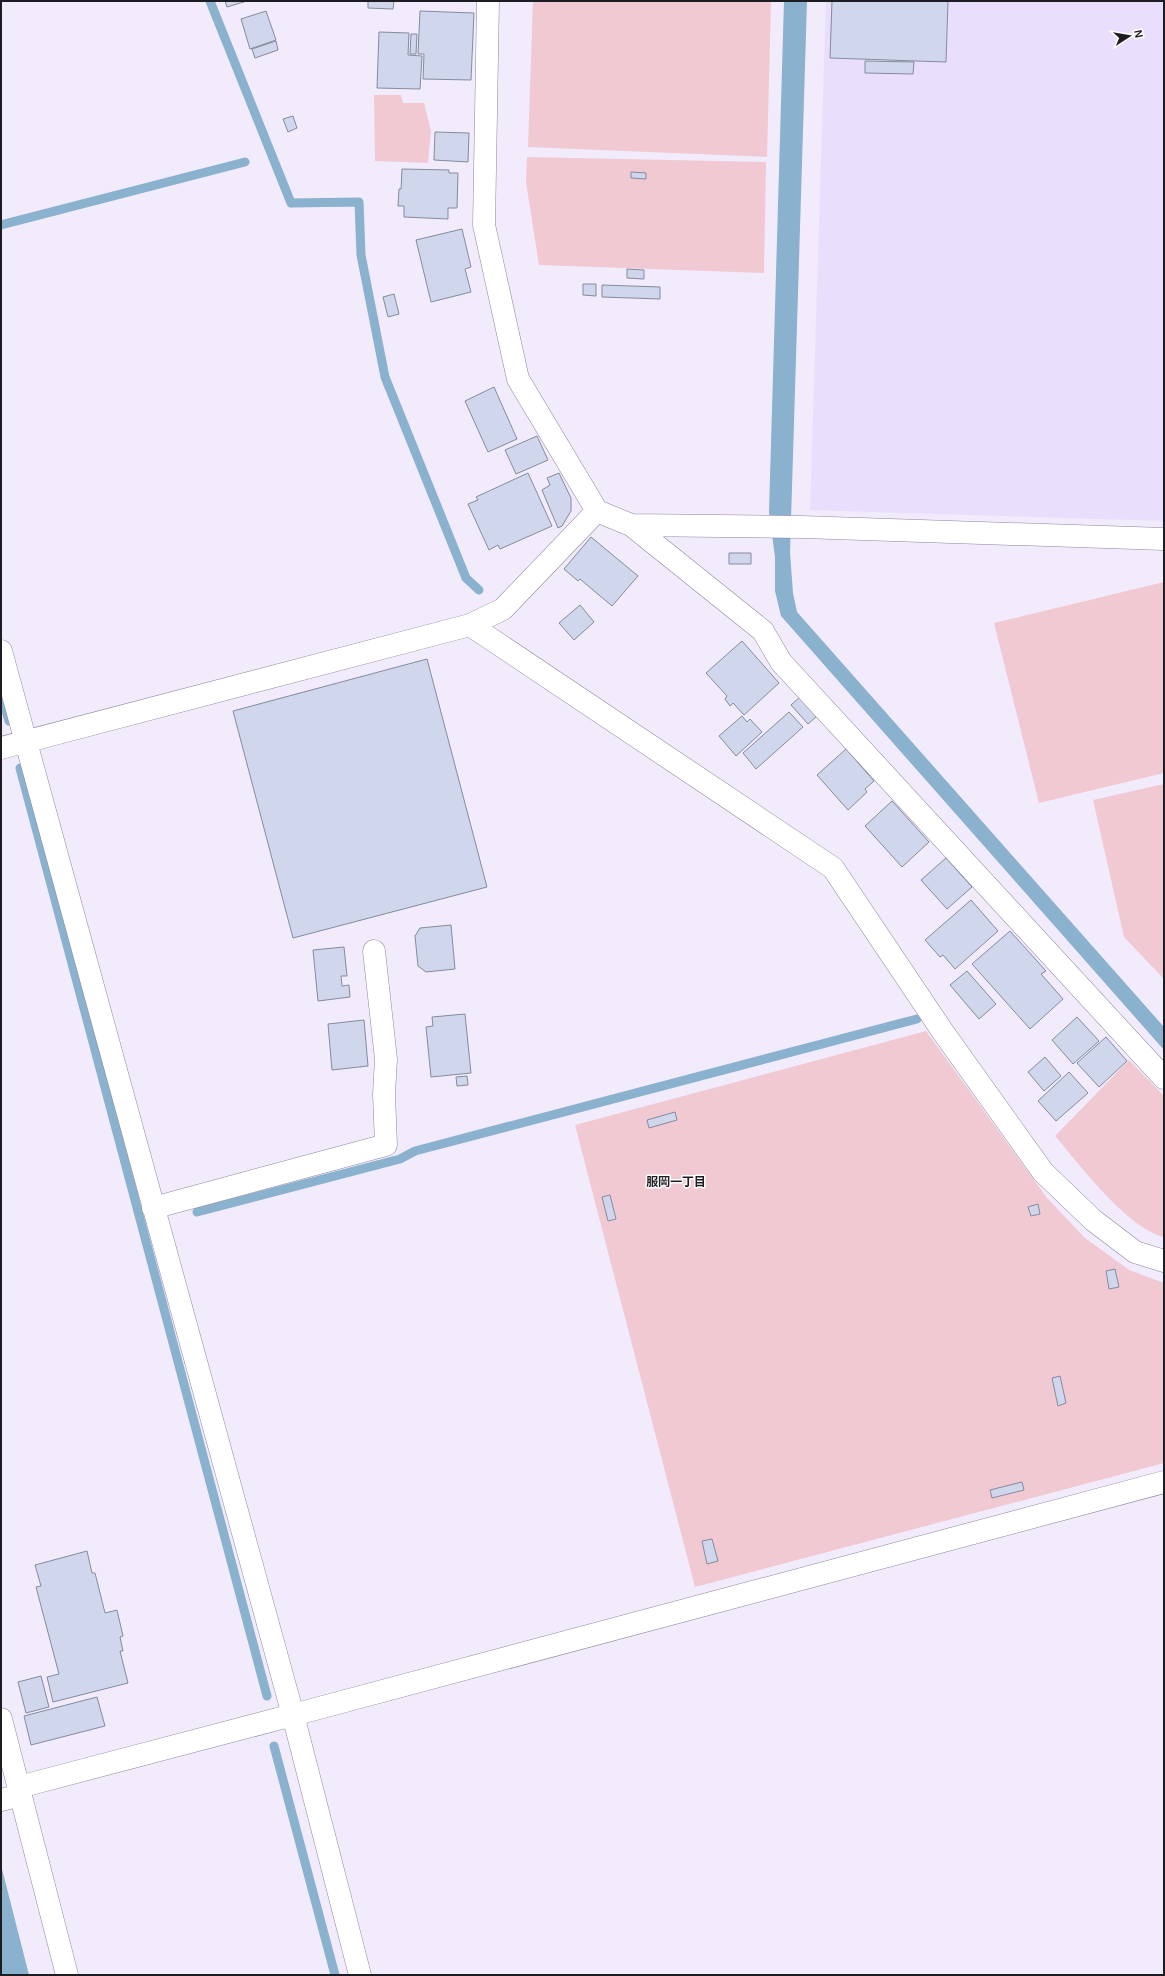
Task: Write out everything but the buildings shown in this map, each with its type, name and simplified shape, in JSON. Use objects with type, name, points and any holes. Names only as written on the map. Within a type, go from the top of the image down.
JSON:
[{"type":"street","points":[[488,1],[484,225],[518,379],[597,511],[631,525],[763,631],[781,662],[1164,1078]]},
{"type":"street","points":[[1,748],[470,625],[503,609],[597,511]]},
{"type":"street","points":[[631,525],[802,528],[1164,539]]},
{"type":"street","points":[[470,625],[833,868],[943,1032],[1043,1172],[1093,1220],[1135,1252],[1164,1261]]},
{"type":"street","points":[[1,651],[293,1716],[360,1975]]},
{"type":"street","points":[[153,1208],[386,1145],[384,1094],[386,1059],[374,951]]},
{"type":"street","points":[[11,1796],[293,1716],[1164,1482]]},
{"type":"street","points":[[1,1719],[11,1796],[67,1975]]},
{"type":"shaded area","points":[[533,1],[771,1],[767,157],[528,147]]},
{"type":"shaded area","points":[[826,1],[1164,1],[1164,521],[810,510]]},
{"type":"shaded area","points":[[374,95],[401,95],[403,103],[424,103],[431,131],[428,163],[375,161]]},
{"type":"shaded area","points":[[527,157],[766,162],[764,273],[539,265],[526,182]]},
{"type":"shaded area","points":[[1164,582],[1164,773],[1039,803],[994,623]]},
{"type":"shaded area","points":[[1164,784],[1164,979],[1124,937],[1093,800]]},
{"type":"shaded area","points":[[926,1031],[1047,1198],[1085,1238],[1129,1270],[1164,1283],[1164,1463],[695,1587],[575,1125]]},
{"type":"shaded area","points":[[1129,1060],[1164,1096],[1164,1237],[1135,1222],[1120,1209],[1105,1194],[1055,1136]]},
{"type":"water","points":[[784,1],[807,1],[790,552],[793,593],[797,612],[1164,1027],[1164,1050],[781,616],[775,591],[775,557],[769,512]]},
{"type":"water","points":[[1,1865],[29,1975],[1,1975]]},
{"type":"waterway","points":[[210,1],[291,203],[359,202],[361,255],[385,377],[466,578],[479,590]]},
{"type":"waterway","points":[[1,225],[245,162]]},
{"type":"waterway","points":[[1,694],[9,721]]},
{"type":"waterway","points":[[20,768],[267,1696]]},
{"type":"waterway","points":[[197,1212],[400,1159],[415,1151],[917,1019]]},
{"type":"waterway","points":[[274,1746],[335,1975]]},
{"type":"district","name":"服岡一丁目","points":[[676,1182]]}]
